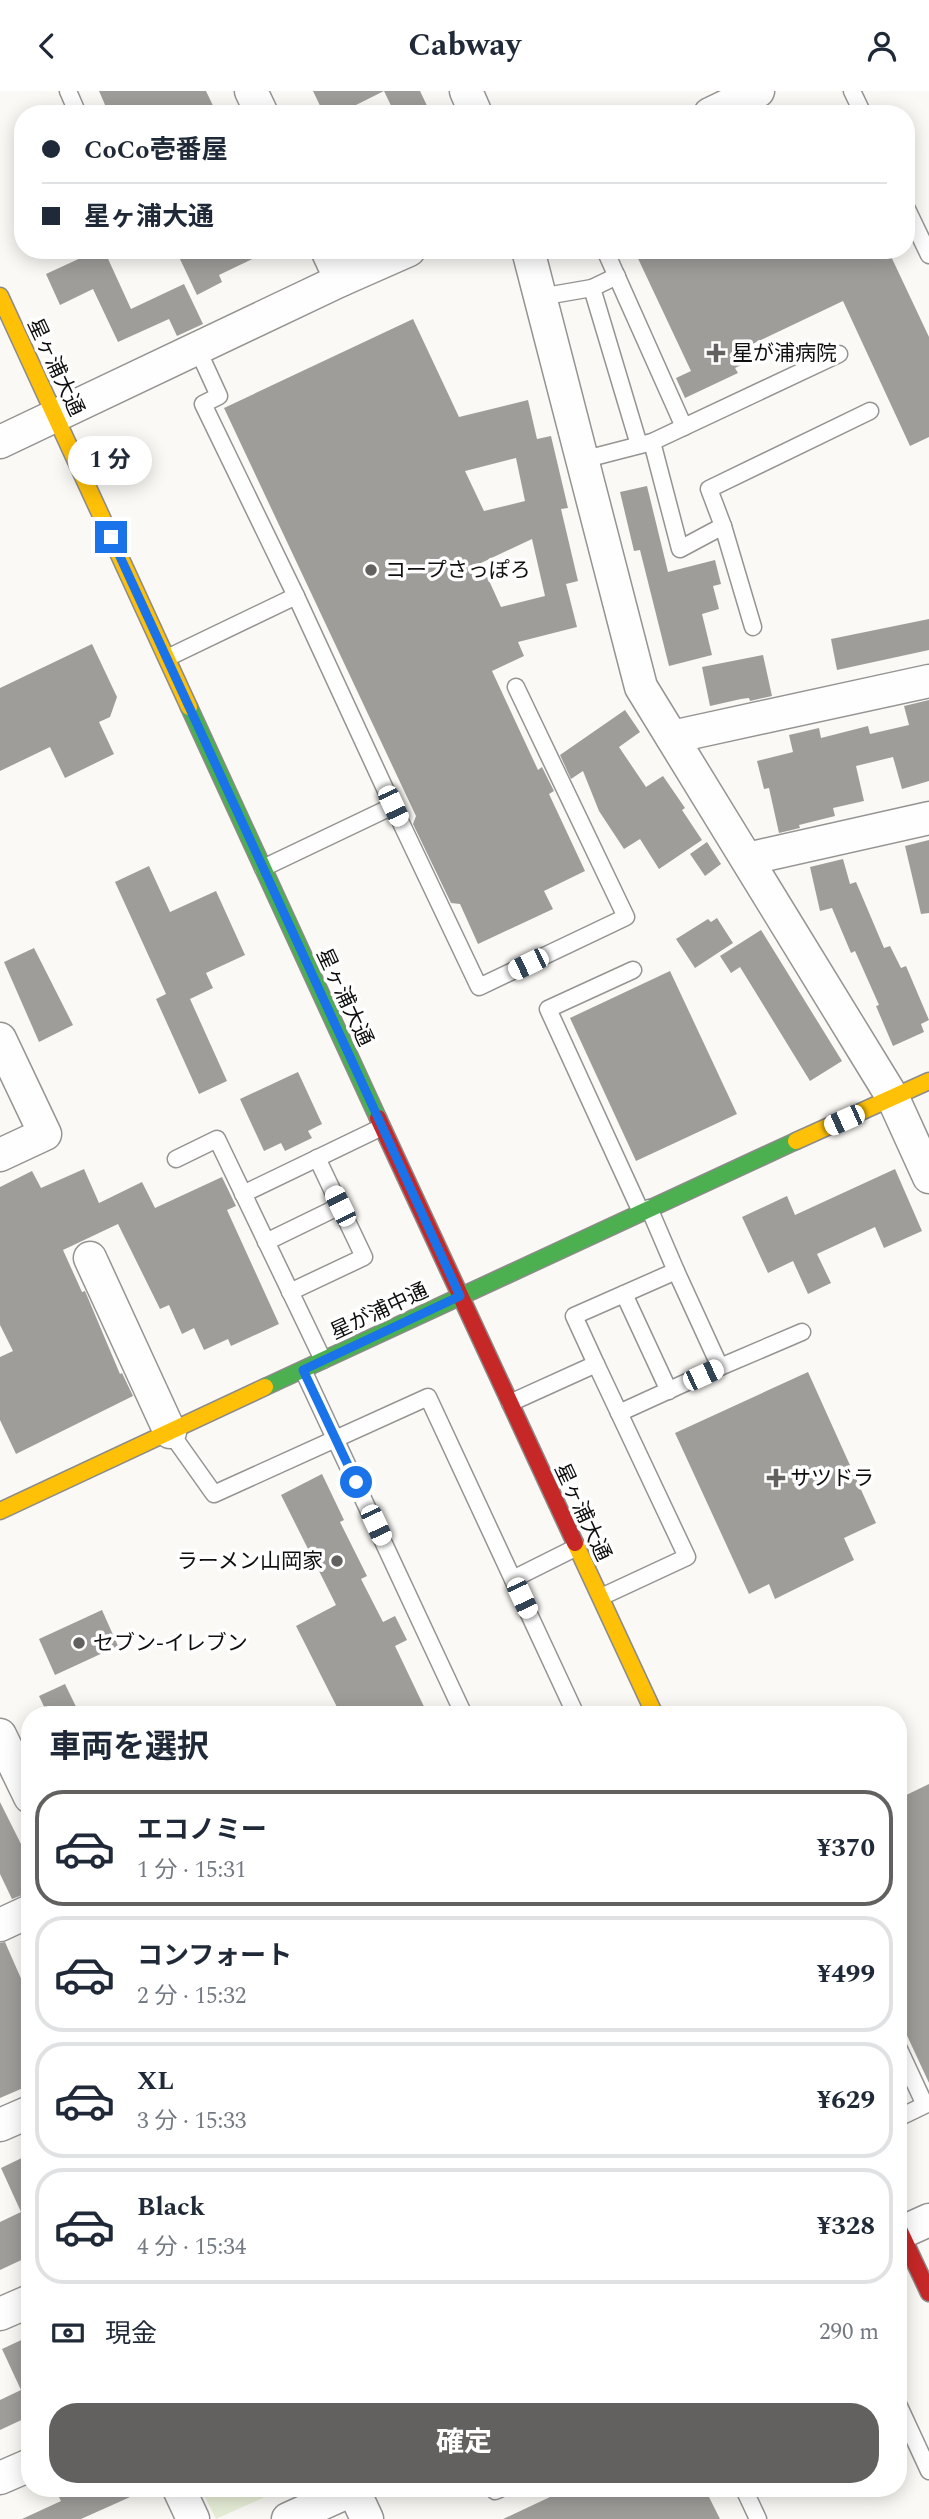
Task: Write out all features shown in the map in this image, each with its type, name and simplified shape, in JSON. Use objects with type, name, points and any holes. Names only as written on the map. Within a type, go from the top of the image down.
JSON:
[{"type":"main road","name":"星ヶ浦大通","points":[[0,296],[651,1706]]},
{"type":"main road","name":"星が浦中通","points":[[0,1511],[645,1210],[929,1081]]},
{"type":"main road","points":[[907,2248],[929,2293]]},
{"type":"street","points":[[729,105],[758,91]]},
{"type":"street","points":[[331,259],[341,280]]},
{"type":"street","points":[[0,442],[389,259]]},
{"type":"street","points":[[530,259],[641,687],[893,1098],[929,1177]]},
{"type":"street","points":[[672,737],[929,681]]},
{"type":"street","points":[[747,859],[929,818]]},
{"type":"street","points":[[0,1039],[45,1135],[0,1155]]},
{"type":"street","points":[[90,1258],[170,1432]]},
{"type":"street","points":[[0,1735],[21,1778]]},
{"type":"street","points":[[0,1925],[21,1915]]},
{"type":"street","points":[[0,2125],[21,2116]]},
{"type":"street","points":[[907,2228],[929,2220]]},
{"type":"street","points":[[0,2314],[21,2305]]},
{"type":"street","points":[[0,2478],[21,2469]]},
{"type":"street","points":[[183,2497],[193,2519]]},
{"type":"street","points":[[288,2519],[336,2497]]},
{"type":"street","points":[[357,2497],[367,2519]]},
{"type":"lane","points":[[915,226],[929,255]]},
{"type":"lane","points":[[610,259],[684,427]]},
{"type":"lane","points":[[540,297],[592,288],[617,276]]},
{"type":"lane","points":[[592,288],[680,549],[723,526]]},
{"type":"lane","points":[[197,348],[219,396],[203,404],[479,987],[626,917],[516,687]]},
{"type":"lane","points":[[582,460],[645,444],[839,354]]},
{"type":"lane","points":[[753,627],[709,489],[870,411]]},
{"type":"lane","points":[[167,658],[296,596]]},
{"type":"lane","points":[[263,868],[393,806]]},
{"type":"lane","points":[[632,969],[548,1009],[720,1367]]},
{"type":"lane","points":[[243,1193],[382,1127]]},
{"type":"lane","points":[[176,1159],[218,1139],[323,1360]]},
{"type":"lane","points":[[290,1292],[364,1257],[317,1159]]},
{"type":"lane","points":[[266,1241],[340,1206]]},
{"type":"lane","points":[[600,1597],[687,1557],[574,1316],[676,1271]]},
{"type":"lane","points":[[624,1294],[669,1391]]},
{"type":"lane","points":[[619,1413],[802,1332]]},
{"type":"lane","points":[[509,1403],[596,1364]]},
{"type":"lane","points":[[303,1370],[460,1706]]},
{"type":"lane","points":[[170,1432],[214,1494],[429,1397],[572,1706]]},
{"type":"lane","points":[[513,1579],[577,1547]]},
{"type":"lane","points":[[907,2066],[925,2105],[907,2114]]},
{"type":"lane","points":[[907,2417],[922,2439],[929,2471]]},
{"type":"lane","points":[[748,2497],[758,2519]]},
{"type":"green space","points":[[205,2497],[265,2497],[216,2519]]},
{"type":"building","points":[[99,91],[206,91],[213,105],[105,105]]},
{"type":"building","points":[[313,91],[384,91],[356,105],[320,105]]},
{"type":"building","points":[[384,91],[420,91],[427,105],[391,105]]},
{"type":"building","points":[[78,259],[108,259],[131,309],[184,284],[203,324],[177,336],[169,319],[118,342],[93,289],[60,305],[46,274]]},
{"type":"building","points":[[180,259],[252,259],[219,275],[222,282],[197,295]]},
{"type":"building","name":"星が浦病院","points":[[638,259],[892,259],[929,337],[929,437],[910,446],[843,301],[746,347],[752,360],[735,368],[738,373],[685,398],[676,378],[691,371]]},
{"type":"building","points":[[413,319],[459,417],[528,400],[537,439],[551,436],[568,508],[561,509],[578,581],[566,584],[577,627],[518,642],[524,656],[492,671],[538,770],[542,767],[554,791],[549,794],[585,871],[544,891],[553,909],[478,944],[460,904],[451,903],[413,824],[416,816],[224,408]],"holes":[[[516,458],[525,501],[484,511],[465,471]],[[532,539],[545,596],[501,607],[481,563]]]},
{"type":"building","points":[[647,486],[668,572],[715,560],[721,584],[713,586],[719,609],[702,614],[712,655],[669,666],[640,550],[634,551],[620,492]]},
{"type":"building","points":[[929,619],[929,650],[837,670],[831,639]]},
{"type":"building","points":[[92,644],[117,697],[110,717],[99,722],[114,754],[65,778],[50,747],[0,771],[0,688]]},
{"type":"building","points":[[763,655],[772,696],[710,706],[702,667]]},
{"type":"building","points":[[929,700],[929,781],[902,789],[893,757],[856,766],[864,801],[833,808],[835,816],[779,833],[769,788],[764,789],[757,761],[793,752],[789,735],[819,728],[821,738],[868,726],[870,734],[909,725],[904,706]]},
{"type":"building","points":[[625,710],[640,732],[619,747],[646,787],[663,776],[685,808],[682,810],[702,840],[659,869],[640,839],[624,849],[599,811],[583,771],[571,779],[560,755]]},
{"type":"building","points":[[929,840],[929,913],[921,914],[905,846]]},
{"type":"building","points":[[707,842],[721,864],[705,876],[690,854]]},
{"type":"building","points":[[843,859],[850,884],[856,882],[884,948],[890,946],[901,968],[906,966],[929,1020],[921,1024],[924,1032],[893,1046],[876,1006],[879,1005],[855,951],[851,953],[832,908],[820,911],[810,867]]},
{"type":"building","points":[[149,866],[170,912],[216,891],[245,955],[206,973],[213,988],[190,999],[227,1081],[199,1094],[156,999],[166,994],[115,882]]},
{"type":"building","points":[[717,918],[733,943],[695,968],[676,939],[708,919],[711,922]]},
{"type":"building","points":[[761,930],[842,1061],[810,1081],[740,967],[731,973],[720,956]]},
{"type":"building","points":[[34,948],[73,1025],[39,1042],[4,962]]},
{"type":"building","points":[[670,971],[737,1114],[636,1161],[570,1018]]},
{"type":"building","points":[[298,1072],[322,1124],[308,1131],[312,1138],[285,1151],[281,1143],[264,1151],[240,1099]]},
{"type":"building","points":[[84,1169],[99,1203],[142,1182],[155,1208],[222,1177],[236,1206],[227,1210],[279,1324],[231,1346],[228,1339],[204,1350],[194,1328],[182,1334],[169,1305],[160,1309],[118,1224],[63,1250],[82,1292],[85,1291],[120,1374],[122,1373],[133,1396],[16,1454],[0,1420],[0,1357],[13,1351],[0,1325],[0,1187],[32,1171],[41,1188]]},
{"type":"building","points":[[895,1169],[922,1231],[884,1248],[875,1227],[817,1254],[831,1283],[808,1294],[793,1261],[768,1273],[742,1217],[787,1196],[795,1215]]},
{"type":"building","name":"サツドラ","points":[[808,1372],[876,1523],[844,1538],[854,1560],[775,1599],[769,1584],[749,1594],[675,1433]]},
{"type":"building","points":[[322,1474],[344,1520],[340,1522],[367,1576],[361,1579],[383,1622],[395,1616],[407,1640],[395,1646],[424,1706],[336,1706],[296,1626],[336,1605],[281,1495]]},
{"type":"building","name":"セブン-イレブン","points":[[102,1610],[118,1646],[55,1675],[39,1639]]},
{"type":"building","points":[[65,1684],[76,1706],[44,1706],[39,1696]]},
{"type":"building","points":[[929,1784],[929,2083],[907,2035],[907,1795]]},
{"type":"building","points":[[0,1802],[21,1844],[21,1896],[12,1899],[0,1874]]},
{"type":"building","points":[[5,1942],[21,1978],[21,2089],[0,2098],[0,1943]]},
{"type":"building","points":[[21,2158],[21,2212],[1,2168]]},
{"type":"building","points":[[21,2212],[21,2260],[0,2270],[0,2222]]},
{"type":"building","points":[[21,2340],[21,2390],[2,2349]]},
{"type":"building","points":[[21,2390],[21,2420],[0,2430],[0,2400]]},
{"type":"building","points":[[59,2497],[130,2497],[81,2519],[22,2519],[61,2501]]},
{"type":"building","points":[[550,2497],[709,2497],[720,2519],[503,2519]]},
{"type":"traffic: fast","points":[[189,707],[378,1118]]},
{"type":"traffic: fast","points":[[265,1387],[796,1141]]},
{"type":"traffic: slow","points":[[0,296],[189,707]]},
{"type":"traffic: slow","points":[[796,1141],[929,1081]]},
{"type":"traffic: slow","points":[[0,1511],[265,1387]]},
{"type":"traffic: slow","points":[[575,1543],[651,1706]]},
{"type":"traffic: jam","points":[[378,1118],[575,1543]]},
{"type":"traffic: jam","points":[[907,2246],[929,2293]]},
{"type":"place","name":"星が浦病院","points":[[716,353]]},
{"type":"place","name":"コープさっぽろ","points":[[371,570]]},
{"type":"place","name":"サツドラ","points":[[776,1478]]},
{"type":"place","name":"ラーメン山岡家","points":[[337,1561]]},
{"type":"place","name":"セブン-イレブン","points":[[79,1643]]},
{"type":"route","points":[[111,537],[460,1296],[303,1370],[356,1482]]}]
